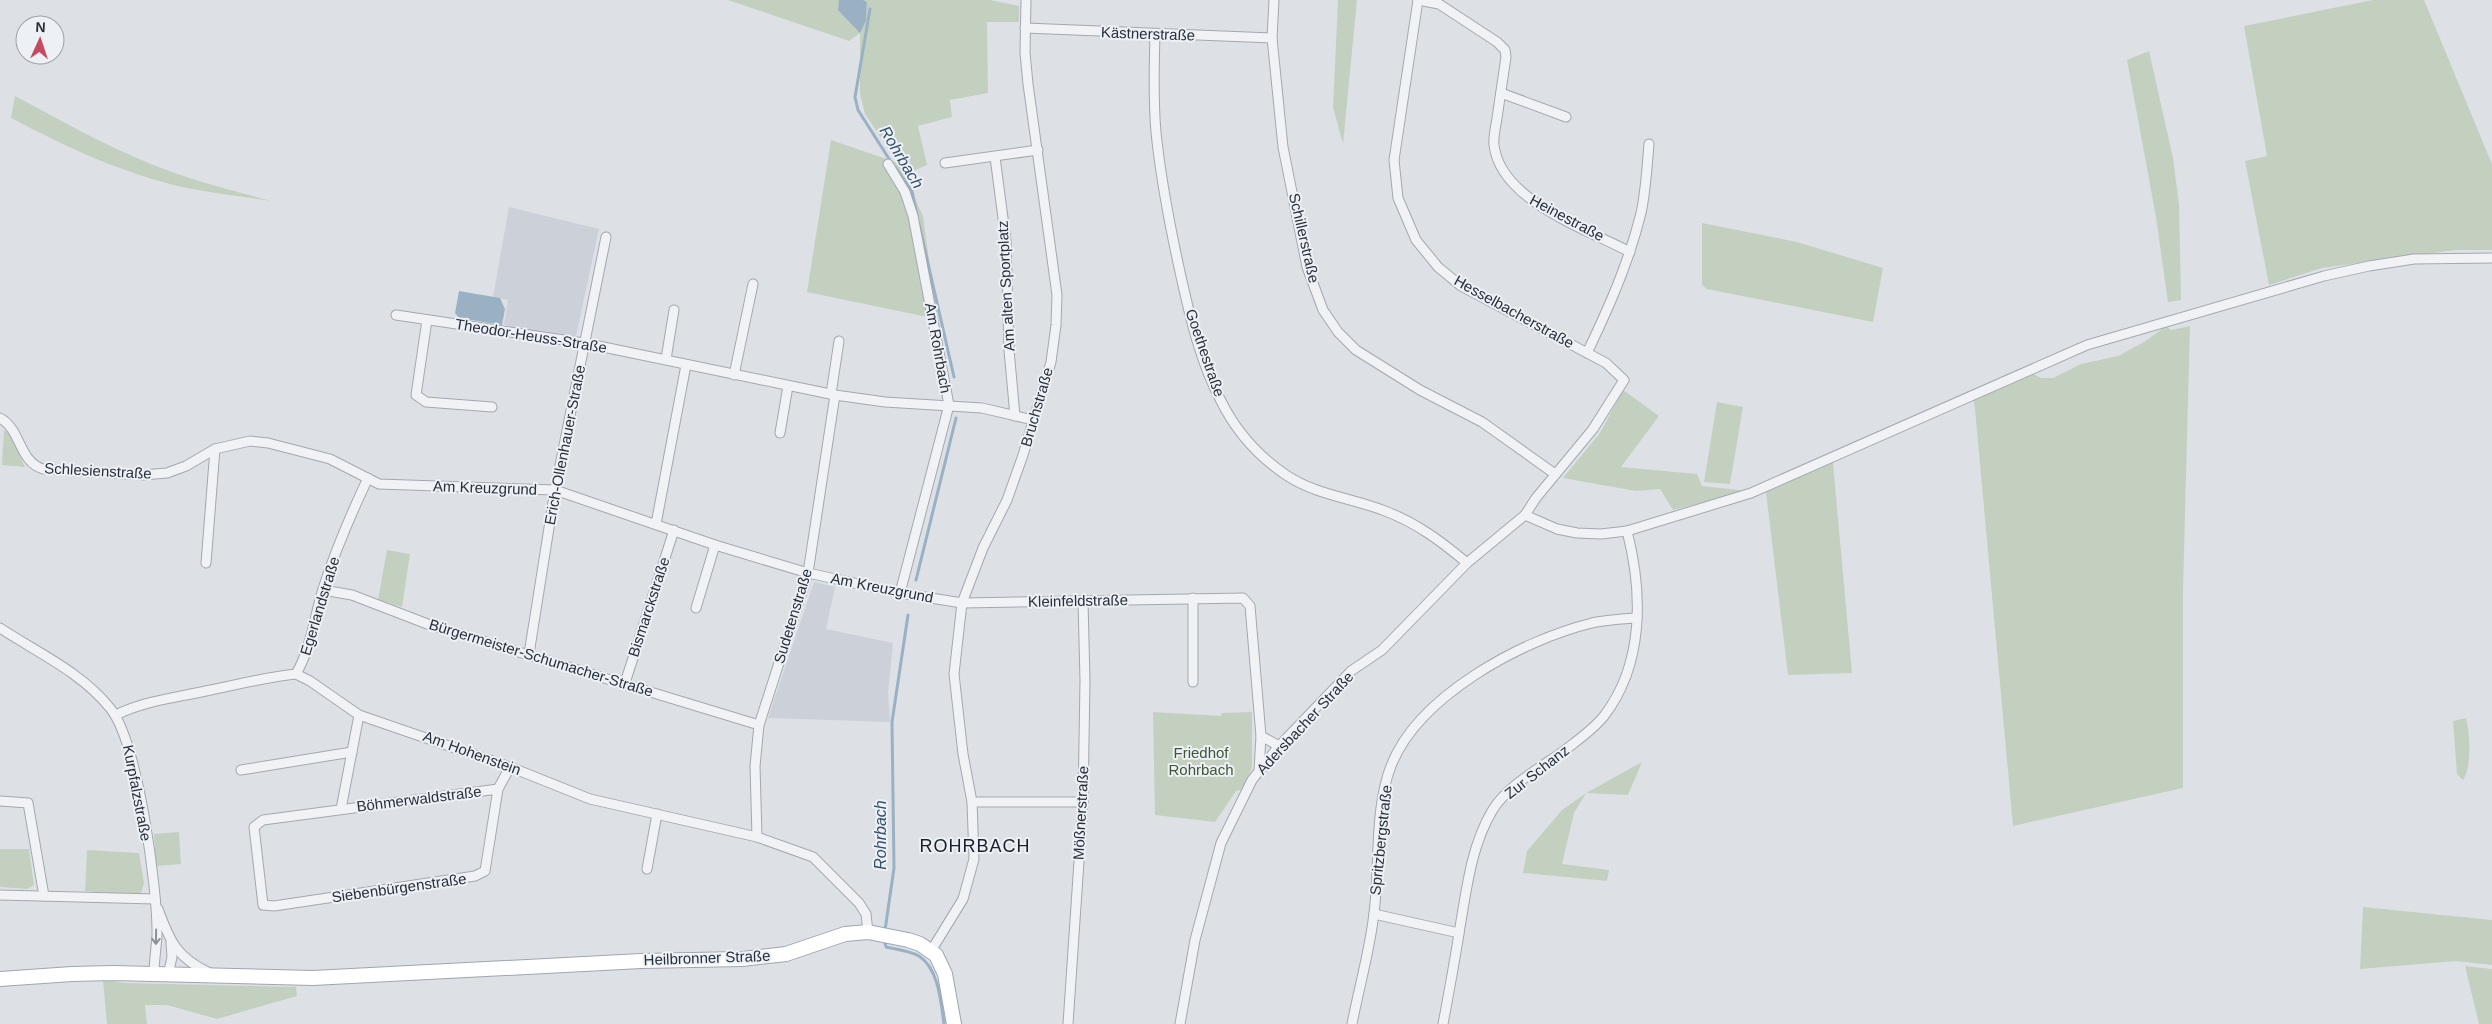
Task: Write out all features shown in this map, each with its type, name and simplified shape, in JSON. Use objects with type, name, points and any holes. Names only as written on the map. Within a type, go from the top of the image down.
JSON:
[{"type":"main road","name":"Heilbronner Straße","points":[[0,979],[72,974],[154,974],[292,979],[641,961],[742,959],[786,954],[830,938],[880,934],[920,944],[931,950]]},
{"type":"main road","points":[[931,950],[941,962],[945,974],[954,1024]]},
{"type":"street","name":"Bruchstraße","points":[[931,950],[963,899],[974,859],[972,802],[962,754],[954,683],[962,603],[983,548],[1007,500],[1051,362],[1056,325],[1057,295],[1028,84],[1025,28],[1026,0]]},
{"type":"street","name":"Schillerstraße","points":[[1274,0],[1272,38],[1283,147],[1307,266],[1323,310],[1338,332],[1356,350],[1420,390],[1482,422],[1555,474]]},
{"type":"street","name":"Heinestraße","points":[[1418,0],[1439,4],[1497,42],[1504,50],[1506,57],[1494,142],[1498,164],[1509,180],[1523,194],[1543,207],[1630,252]]},
{"type":"street","name":"Hesselbacherstraße","points":[[1418,0],[1394,160],[1398,198],[1416,240],[1436,266],[1461,286],[1606,363],[1624,380]]},
{"type":"street","name":"Kästnerstraße","points":[[1025,28],[1272,38]]},
{"type":"street","name":"Goethestraße","points":[[1155,34],[1154,92],[1156,133],[1172,237],[1192,322],[1212,383],[1220,401],[1238,430],[1262,458],[1288,476],[1323,493],[1385,511],[1412,524],[1437,537],[1467,563]]},
{"type":"street","points":[[1501,93],[1566,117]]},
{"type":"street","points":[[1587,353],[1614,297],[1630,252],[1641,211],[1649,144]]},
{"type":"street","points":[[945,163],[1038,150]]},
{"type":"street","name":"Am alten Sportplatz","points":[[995,157],[1006,241],[1009,350],[1015,416]]},
{"type":"street","name":"Am Rohrbach","points":[[888,164],[905,192],[913,216],[949,406],[900,593]]},
{"type":"street","name":"Erich-Ollenhauer-Straße","points":[[528,654],[555,490],[606,237]]},
{"type":"street","points":[[1525,515],[1557,528],[1577,533],[1601,534],[1627,531],[1751,493],[2087,345],[2324,276],[2369,266],[2414,259],[2492,258]]},
{"type":"street","points":[[734,375],[753,284]]},
{"type":"street","points":[[666,359],[674,310]]},
{"type":"street","name":"Theodor-Heuss-Straße","points":[[396,315],[584,343],[833,395],[885,402],[982,408],[1033,420]]},
{"type":"street","points":[[427,320],[416,395],[426,402],[492,407]]},
{"type":"street","points":[[833,395],[839,341]]},
{"type":"street","points":[[656,524],[686,365]]},
{"type":"street","name":"Adersbacher Straße","points":[[1180,1024],[1195,940],[1222,843],[1231,820],[1259,771],[1279,746],[1352,671],[1382,650],[1467,563],[1525,515],[1555,474],[1593,429],[1624,380]]},
{"type":"street","points":[[780,433],[788,386]]},
{"type":"street","name":"Sudetenstraße","points":[[757,837],[755,766],[759,725],[808,573],[833,395]]},
{"type":"street","name":"Schlesienstraße","points":[[0,418],[12,430],[30,462],[43,468],[143,475],[167,473],[186,466],[215,449],[250,440],[330,459],[368,478]]},
{"type":"street","points":[[206,562],[215,449]]},
{"type":"street","name":"Am Kreuzgrund","points":[[368,478],[379,484],[555,490],[808,573],[900,593],[962,603]]},
{"type":"street","name":"Egerlandstraße","points":[[116,715],[126,710],[179,697],[275,676],[296,674],[305,659],[323,590],[348,521],[368,478]]},
{"type":"street","name":"Bismarckstraße","points":[[625,683],[674,530]]},
{"type":"street","name":"Zur Schanz","points":[[1443,1024],[1471,862],[1481,832],[1493,809],[1504,796],[1584,736],[1603,717],[1625,682],[1634,645],[1637,618],[1637,586],[1627,531]]},
{"type":"street","points":[[696,608],[715,544]]},
{"type":"street","name":"Bürgermeister-Schumacher-Straße","points":[[323,590],[352,594],[430,625],[759,725]]},
{"type":"street","points":[[1193,598],[1193,682]]},
{"type":"street","name":"Kleinfeldstraße","points":[[962,603],[1243,598],[1250,606],[1261,736],[1259,771]]},
{"type":"street","name":"Mößnerstraße","points":[[1068,1024],[1083,802],[1085,681],[1083,601]]},
{"type":"street","name":"Spritzbergstraße","points":[[1352,1024],[1374,914],[1382,803],[1391,766],[1413,728],[1455,689],[1510,656],[1574,628],[1594,623],[1637,618]]},
{"type":"street","name":"Kurpfalzstraße","points":[[0,628],[78,677],[92,688],[116,715],[131,756],[155,899],[157,936],[154,974]]},
{"type":"street","name":"Am Hohenstein","points":[[296,674],[310,680],[359,715],[510,767],[590,799],[757,837],[813,857],[859,903],[880,934]]},
{"type":"street","name":"Böhmerwaldstraße","points":[[341,809],[359,715]]},
{"type":"street","points":[[1261,736],[1279,746]]},
{"type":"street","points":[[241,770],[352,752]]},
{"type":"street","name":"Siebenbürgenstraße","points":[[263,905],[274,906],[475,876],[485,871],[498,789],[510,767]]},
{"type":"street","name":"Böhmerwaldstraße","points":[[263,905],[254,828],[263,820],[498,789]]},
{"type":"street","points":[[0,802],[28,803],[44,896]]},
{"type":"street","points":[[972,802],[1083,802]]},
{"type":"street","points":[[647,869],[657,814]]},
{"type":"street","points":[[0,894],[155,899]]},
{"type":"street","name":"Kurpfalzstraße","points":[[155,899],[171,942],[181,956],[195,966],[217,976]]},
{"type":"street","name":"Spritzbergstraße","points":[[1374,914],[1459,933]]},
{"type":"street","name":"Kurpfalzstraße","points":[[168,975],[172,957],[171,942]]},
{"type":"shaded area","points":[[509,207],[599,229],[576,336],[504,325],[508,300],[493,297]]},
{"type":"shaded area","points":[[814,582],[835,587],[826,629],[893,643],[888,693],[890,722],[768,718]]},
{"type":"green space","points":[[728,0],[839,0],[839,10],[860,32],[866,21],[867,2],[863,0],[990,0],[1019,6],[1019,22],[987,22],[988,93],[950,100],[952,117],[918,126],[927,165],[904,175],[923,216],[937,319],[807,292],[831,140],[898,163],[865,114],[860,94],[860,33],[849,41]]},
{"type":"green space","points":[[1338,0],[1357,0],[1343,144],[1333,107]]},
{"type":"green space","points":[[2373,0],[2424,0],[2492,164],[2492,250],[2456,250],[2322,268],[2269,285],[2245,161],[2267,156],[2244,26]]},
{"type":"green space","points":[[2149,51],[2173,158],[2179,204],[2181,300],[2168,302],[2156,217],[2127,60]]},
{"type":"green space","points":[[15,96],[99,140],[151,164],[196,180],[271,201],[202,191],[168,183],[145,177],[99,160],[11,118]]},
{"type":"green space","points":[[1702,223],[1797,242],[1883,268],[1873,322],[1707,289],[1702,285]]},
{"type":"green space","points":[[2166,326],[2171,330],[2190,326],[2183,590],[2183,788],[2013,826],[1972,392],[2026,370],[2041,378],[2053,378],[2081,364],[2118,356],[2144,342]]},
{"type":"green space","points":[[1623,390],[1659,416],[1621,467],[1697,474],[1702,486],[1748,491],[1673,510],[1660,489],[1636,491],[1563,478],[1600,433]]},
{"type":"green space","points":[[1717,402],[1743,407],[1730,484],[1704,482]]},
{"type":"green space","points":[[4,430],[10,434],[25,467],[2,465]]},
{"type":"green space","points":[[1832,453],[1852,673],[1788,675],[1765,484]]},
{"type":"green space","points":[[387,550],[410,554],[402,607],[378,600]]},
{"type":"green space","name":"Friedhof Rohrbach","points":[[1153,712],[1221,716],[1222,713],[1252,712],[1252,767],[1243,789],[1236,791],[1215,822],[1155,815]]},
{"type":"green space","points":[[2466,718],[2469,759],[2463,780],[2457,774],[2453,721]]},
{"type":"green space","points":[[1642,762],[1628,795],[1586,793]]},
{"type":"green space","points":[[1586,793],[1574,813],[1562,864],[1609,870],[1607,881],[1523,873],[1527,851],[1562,810]]},
{"type":"green space","points":[[179,832],[181,864],[156,866],[154,834]]},
{"type":"green space","points":[[0,849],[29,849],[34,885],[27,889],[0,887]]},
{"type":"green space","points":[[87,850],[139,853],[144,883],[141,893],[85,891]]},
{"type":"green space","points":[[2363,907],[2492,920],[2492,965],[2456,961],[2360,969]]},
{"type":"green space","points":[[2465,966],[2492,969],[2492,1024],[2479,1024]]},
{"type":"green space","points":[[103,980],[124,983],[296,987],[297,996],[217,1019],[167,1005],[145,1005],[147,1024],[107,1024]]},
{"type":"water","points":[[839,0],[863,0],[867,2],[866,21],[860,33],[838,10]]},
{"type":"water","points":[[459,291],[500,298],[505,309],[502,325],[459,318],[455,313]]},
{"type":"waterway","name":"Rohrbach","points":[[870,9],[855,97],[858,110],[891,162]]},
{"type":"waterway","name":"Rohrbach","points":[[895,167],[912,191],[917,215]]},
{"type":"waterway","name":"Rohrbach","points":[[919,224],[954,377]]},
{"type":"waterway","name":"Rohrbach","points":[[916,580],[956,418]]},
{"type":"waterway","name":"Rohrbach","points":[[885,930],[894,868],[892,722],[908,615]]},
{"type":"waterway","name":"Rohrbach","points":[[884,939],[886,947],[907,951],[919,956],[931,969],[938,987],[944,1024]]},
{"type":"district","name":"ROHRBACH","points":[[975,846]]}]
